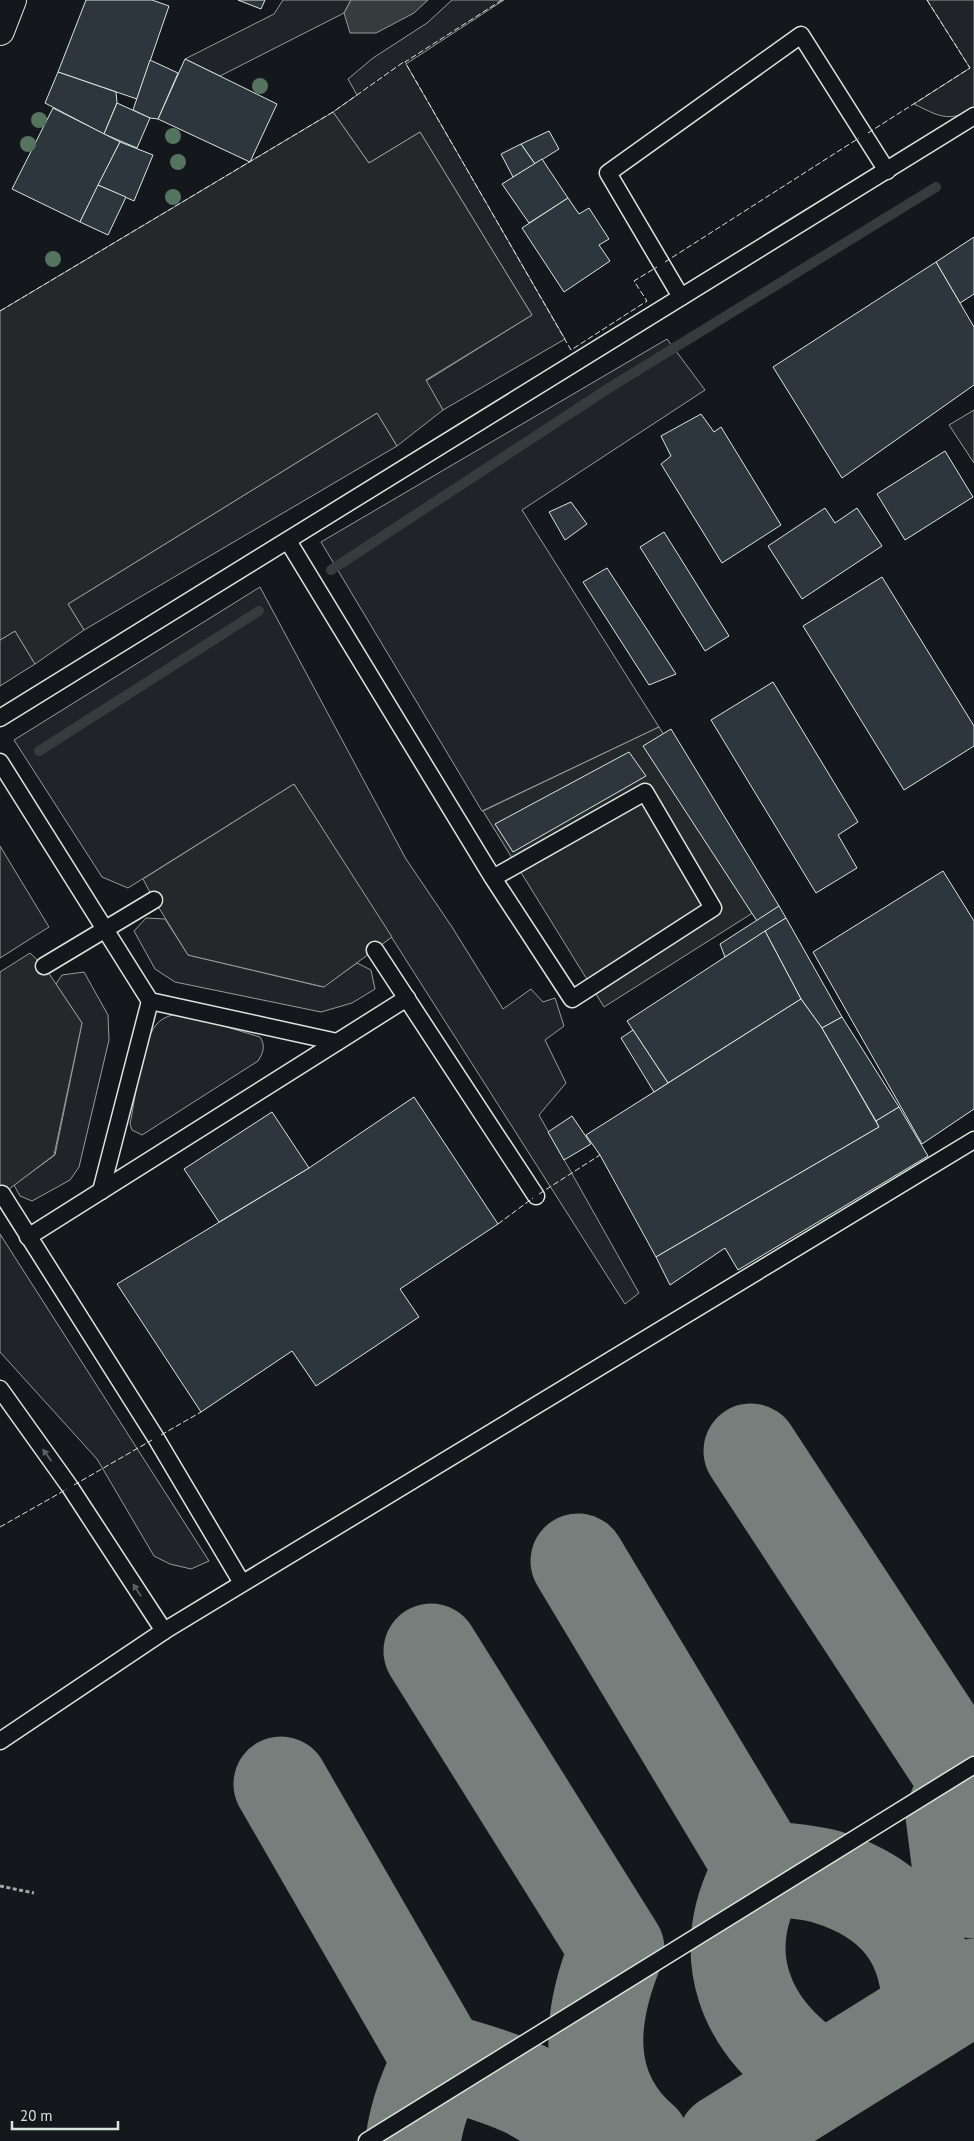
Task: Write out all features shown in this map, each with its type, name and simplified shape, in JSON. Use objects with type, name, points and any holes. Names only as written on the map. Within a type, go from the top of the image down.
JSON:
[{"type":"street","points":[[0,30],[12,0]]},
{"type":"lane","points":[[681,297],[608,173],[801,35],[886,171]]},
{"type":"lane","points":[[0,718],[974,116]]},
{"type":"lane","points":[[288,541],[493,878],[572,999],[713,908],[644,792],[493,878]]},
{"type":"lane","points":[[0,762],[150,1001],[336,1042]]},
{"type":"lane","points":[[44,966],[154,900]]},
{"type":"lane","points":[[375,950],[536,1196]]},
{"type":"lane","points":[[28,1237],[407,998]]},
{"type":"lane","points":[[101,1191],[150,1001]]},
{"type":"lane","points":[[0,1741],[164,1630],[974,1140]]},
{"type":"lane","points":[[2,1194],[156,1438],[242,1583]]},
{"type":"lane","points":[[0,1389],[70,1487],[164,1630]]},
{"type":"lane","points":[[367,2141],[974,1765]]},
{"type":"path","points":[[0,1886],[34,1893]]},
{"type":"shaded area","points":[[283,0],[351,0],[344,13],[220,76],[185,59],[274,14]]},
{"type":"shaded area","points":[[351,0],[428,0],[414,13],[376,33],[350,33],[344,13]]},
{"type":"shaded area","points":[[452,0],[504,0],[406,64],[565,339],[443,410],[426,381],[532,315],[420,132],[369,163],[333,112],[357,95],[348,79],[373,58],[427,23]]},
{"type":"shaded area","points":[[927,0],[974,0],[974,108],[957,116],[943,116],[914,104],[970,68]]},
{"type":"shaded area","points":[[333,112],[369,163],[420,132],[532,315],[426,380],[443,410],[397,446],[377,413],[68,604],[84,630],[35,664],[15,631],[0,640],[0,311]]},
{"type":"shaded area","points":[[667,339],[705,390],[522,510],[659,727],[482,811],[321,542]]},
{"type":"shaded area","points":[[974,410],[974,463],[949,425]]},
{"type":"shaded area","points":[[377,413],[397,446],[84,630],[68,604]]},
{"type":"shaded area","points":[[260,587],[406,859],[452,927],[503,1009],[531,989],[543,1002],[555,998],[564,1026],[545,1040],[566,1083],[539,1115],[639,1293],[625,1304],[294,784],[128,888],[102,877],[14,740]]},
{"type":"shaded area","points":[[15,631],[35,664],[0,686],[0,640]]},
{"type":"shaded area","points":[[659,727],[770,902],[604,1007],[483,811]]},
{"type":"shaded area","points":[[294,784],[392,937],[324,987],[188,955],[143,879]]},
{"type":"shaded area","points":[[0,846],[49,927],[0,958]]},
{"type":"shaded area","points":[[146,918],[165,919],[188,955],[323,987],[357,963],[371,970],[375,989],[352,1003],[321,1012],[175,982],[155,969],[134,931]]},
{"type":"shaded area","points":[[30,953],[44,966],[82,1023],[54,1155],[0,1196],[0,972]]},
{"type":"shaded area","points":[[84,972],[108,1015],[109,1040],[79,1167],[70,1180],[32,1201],[20,1196],[14,1185],[55,1155],[82,1023],[56,984],[62,975]]},
{"type":"shaded area","points":[[180,1013],[260,1037],[263,1043],[262,1052],[258,1061],[142,1135],[132,1130],[130,1124],[147,1044],[158,1022]]},
{"type":"shaded area","points":[[0,1234],[209,1561],[191,1569],[170,1564],[154,1556],[97,1459],[0,1352]]},
{"type":"building","points":[[86,0],[152,0],[169,6],[137,99],[58,72]]},
{"type":"building","points":[[238,0],[265,0],[261,9]]},
{"type":"building","points":[[185,59],[277,104],[250,162],[158,119]]},
{"type":"building","points":[[150,60],[178,73],[158,119],[150,118],[133,110]]},
{"type":"building","points":[[58,72],[116,92],[117,103],[104,134],[45,103]]},
{"type":"building","points":[[117,103],[150,118],[137,148],[104,134]]},
{"type":"building","points":[[53,108],[120,142],[80,222],[12,189]]},
{"type":"building","points":[[549,131],[559,149],[535,164],[521,144]]},
{"type":"building","points":[[120,142],[153,155],[134,201],[98,185]]},
{"type":"building","points":[[521,144],[535,164],[513,177],[501,154]]},
{"type":"building","points":[[542,159],[568,198],[529,223],[502,184]]},
{"type":"building","points":[[98,185],[126,197],[108,235],[80,222]]},
{"type":"building","points":[[568,198],[579,214],[589,208],[609,239],[599,245],[610,261],[564,292],[522,228]]},
{"type":"building","points":[[974,237],[974,294],[960,303],[936,262]]},
{"type":"building","points":[[936,262],[974,327],[974,385],[842,478],[773,367]]},
{"type":"building","points":[[701,414],[714,432],[721,427],[781,525],[722,563],[661,464],[671,456],[661,436]]},
{"type":"building","points":[[945,451],[973,497],[905,540],[877,494]]},
{"type":"building","points":[[571,502],[587,524],[565,540],[549,512]]},
{"type":"building","points":[[825,508],[835,523],[857,508],[882,546],[802,599],[768,546]]},
{"type":"building","points":[[664,532],[729,636],[705,651],[640,547]]},
{"type":"building","points":[[607,568],[676,674],[649,685],[583,582]]},
{"type":"building","points":[[882,577],[974,726],[974,746],[904,790],[803,626]]},
{"type":"building","points":[[773,682],[858,822],[838,835],[857,868],[816,893],[711,720]]},
{"type":"building","points":[[671,729],[779,906],[757,921],[643,746]]},
{"type":"building","points":[[629,752],[646,776],[513,852],[495,824]]},
{"type":"building","points":[[943,871],[974,921],[974,1109],[922,1144],[813,952]]},
{"type":"building","points":[[779,906],[786,918],[725,957],[720,944]]},
{"type":"building","points":[[786,918],[842,1017],[822,1028],[801,999],[765,931]]},
{"type":"building","points":[[765,931],[801,999],[668,1083],[627,1021]]},
{"type":"building","points":[[801,999],[822,1028],[879,1127],[656,1257],[600,1155],[586,1135]]},
{"type":"building","points":[[842,1017],[899,1107],[876,1121],[822,1028]]},
{"type":"building","points":[[633,1030],[668,1083],[654,1092],[621,1038]]},
{"type":"building","points":[[414,1097],[498,1224],[400,1289],[419,1317],[316,1386],[292,1351],[201,1412],[117,1284],[309,1168]]},
{"type":"building","points":[[899,1107],[928,1156],[738,1270],[725,1248],[670,1285],[656,1257],[879,1127],[876,1121]]},
{"type":"building","points":[[272,1112],[309,1168],[219,1222],[184,1169]]},
{"type":"building","points":[[572,1116],[591,1144],[564,1160],[548,1132]]},
{"type":"waterway","points":[[331,570],[609,388],[936,187]]},
{"type":"waterway","points":[[39,751],[259,611]]},
{"type":"taxiway","points":[[751,1451],[967,1781],[953,1815],[959,1862],[974,1891]]},
{"type":"taxiway","points":[[578,1561],[762,1868],[747,1899],[739,1930],[739,1959],[744,1987],[756,2013],[774,2038],[796,2060],[824,2079]]},
{"type":"taxiway","points":[[431,1651],[617,1949],[601,2000],[597,2025],[596,2051],[600,2075],[608,2098],[622,2121],[642,2141]]},
{"type":"taxiway","points":[[281,1784],[440,2060],[423,2100],[413,2141]]},
{"type":"taxiway","points":[[762,1868],[803,1872],[827,1877],[851,1886],[872,1897],[890,1911],[904,1926],[916,1945],[928,1988],[929,2014]]},
{"type":"taxiway","points":[[725,2141],[974,1986]]},
{"type":"taxiway","points":[[440,2060],[501,2079],[540,2097],[557,2109],[572,2124],[584,2141]]},
{"type":"fence","points":[[502,0],[405,62],[571,350],[647,301],[634,281],[657,267]]},
{"type":"fence","points":[[868,133],[970,68],[927,0]]},
{"type":"fence","points":[[0,311],[333,112],[405,61]]},
{"type":"fence","points":[[665,262],[859,138]]},
{"type":"fence","points":[[539,1194],[600,1155]]},
{"type":"fence","points":[[498,1224],[533,1198]]},
{"type":"fence","points":[[161,1435],[201,1412]]},
{"type":"fence","points":[[74,1485],[152,1440]]},
{"type":"fence","points":[[0,1527],[67,1489]]}]
